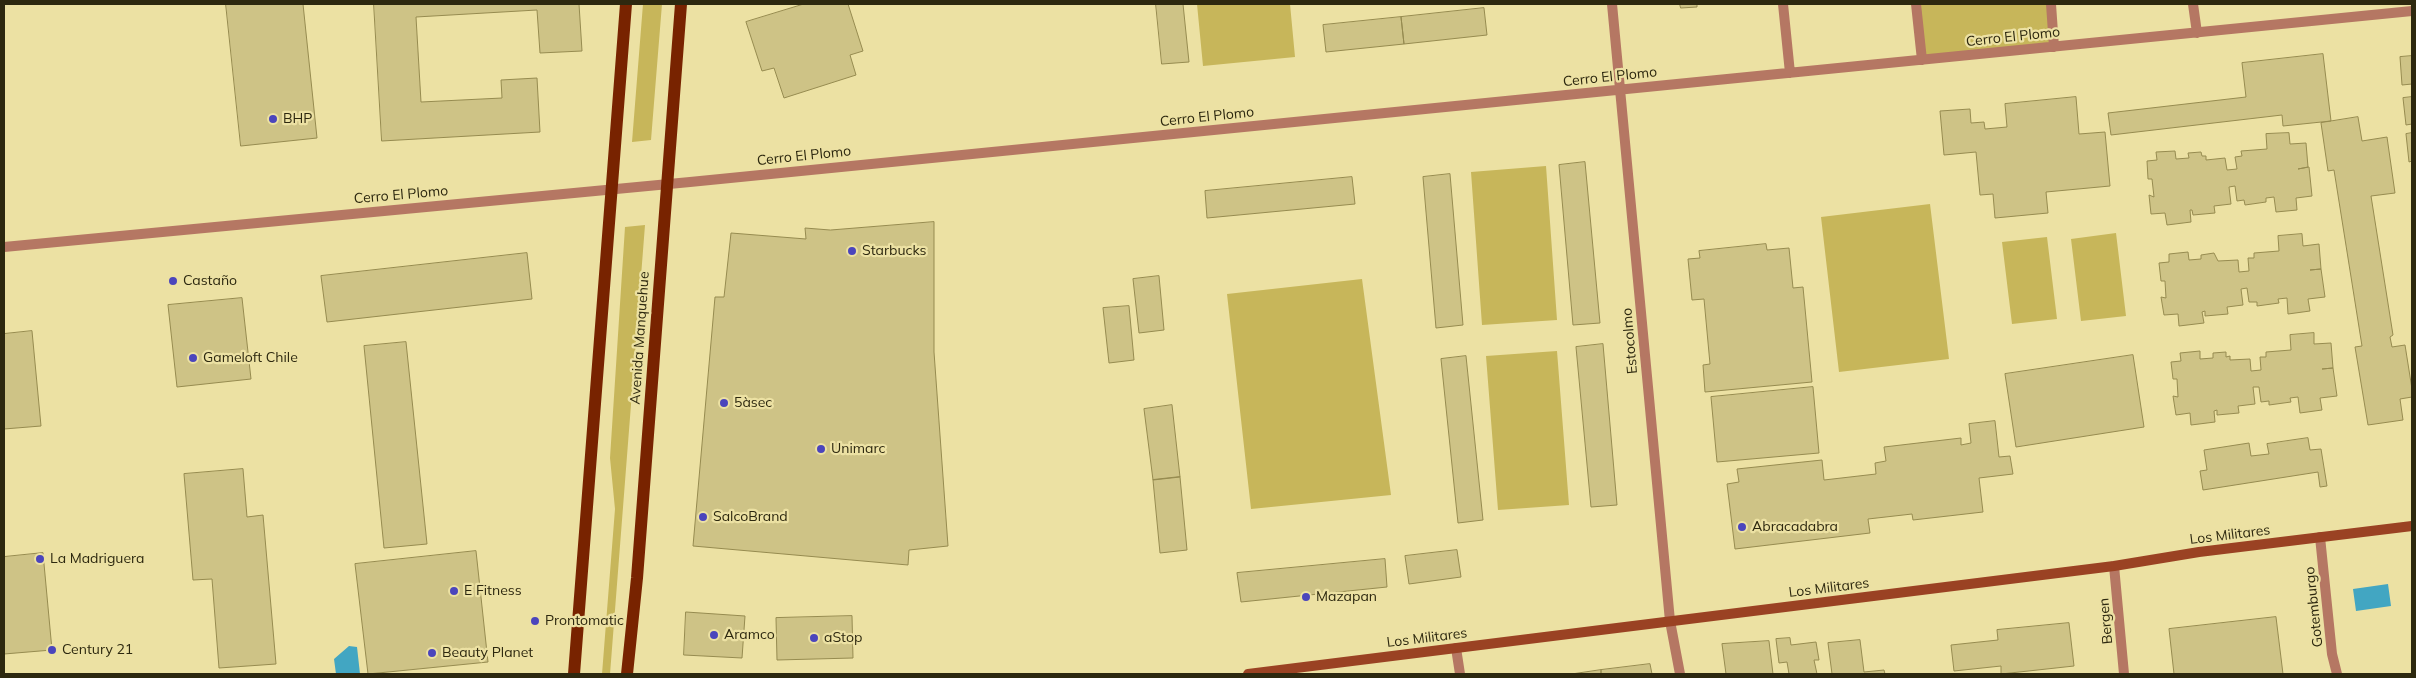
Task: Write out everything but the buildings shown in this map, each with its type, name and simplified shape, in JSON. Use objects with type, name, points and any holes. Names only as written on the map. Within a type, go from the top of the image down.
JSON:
[{"type":"main road","points":[[574,674],[626,4]]},
{"type":"main road","name":"Avenida Manquehue","points":[[627,674],[637,578],[681,4]]},
{"type":"main road","name":"Los Militares","points":[[1248,674],[2114,566],[2199,552],[2412,526]]},
{"type":"street","name":"Estocolmo","points":[[1612,4],[1670,621],[1680,674]]},
{"type":"street","points":[[1783,4],[1790,73]]},
{"type":"street","points":[[1916,4],[1922,60]]},
{"type":"street","points":[[2051,4],[2054,47]]},
{"type":"street","points":[[2193,4],[2197,33]]},
{"type":"street","name":"Cerro El Plomo","points":[[4,247],[667,184],[2412,11]]},
{"type":"street","name":"Gotemburgo","points":[[2320,537],[2332,654],[2337,674]]},
{"type":"street","name":"Bergen","points":[[2114,566],[2124,674]]},
{"type":"street","points":[[1456,648],[1460,674]]},
{"type":"shaded area","points":[[643,4],[662,4],[651,140],[632,142]]},
{"type":"shaded area","points":[[1197,4],[1290,4],[1295,57],[1203,66]]},
{"type":"shaded area","points":[[1916,4],[2051,4],[2054,47],[1922,60]]},
{"type":"shaded area","points":[[1546,166],[1557,320],[1482,325],[1471,172]]},
{"type":"shaded area","points":[[1930,204],[1949,359],[1839,372],[1821,217]]},
{"type":"shaded area","points":[[645,225],[610,674],[602,674],[615,509],[610,458],[625,227]]},
{"type":"shaded area","points":[[2116,233],[2126,316],[2081,321],[2071,239]]},
{"type":"shaded area","points":[[2047,237],[2057,319],[2012,324],[2002,242]]},
{"type":"shaded area","points":[[1362,279],[1391,495],[1251,509],[1227,294]]},
{"type":"shaded area","points":[[1557,351],[1569,505],[1498,510],[1486,356]]},
{"type":"water","points":[[2388,584],[2391,606],[2356,611],[2353,589]]},
{"type":"water","points":[[349,646],[357,647],[360,674],[336,674],[334,659]]},
{"type":"place","name":"BHP","points":[[273,119]]},
{"type":"place","name":"Starbucks","points":[[852,251]]},
{"type":"place","name":"Castaño","points":[[173,281]]},
{"type":"place","name":"Gameloft Chile","points":[[193,358]]},
{"type":"place","name":"5àsec","points":[[724,403]]},
{"type":"place","name":"Unimarc","points":[[821,449]]},
{"type":"place","name":"SalcoBrand","points":[[703,517]]},
{"type":"place","name":"Abracadabra","points":[[1742,527]]},
{"type":"place","name":"La Madriguera","points":[[40,559]]},
{"type":"place","name":"E Fitness","points":[[454,591]]},
{"type":"place","name":"Mazapan","points":[[1306,597]]},
{"type":"place","name":"Prontomatic","points":[[535,621]]},
{"type":"place","name":"Aramco","points":[[714,635]]},
{"type":"place","name":"aStop","points":[[814,638]]},
{"type":"place","name":"Century 21","points":[[52,650]]},
{"type":"place","name":"Beauty Planet","points":[[432,653]]}]
